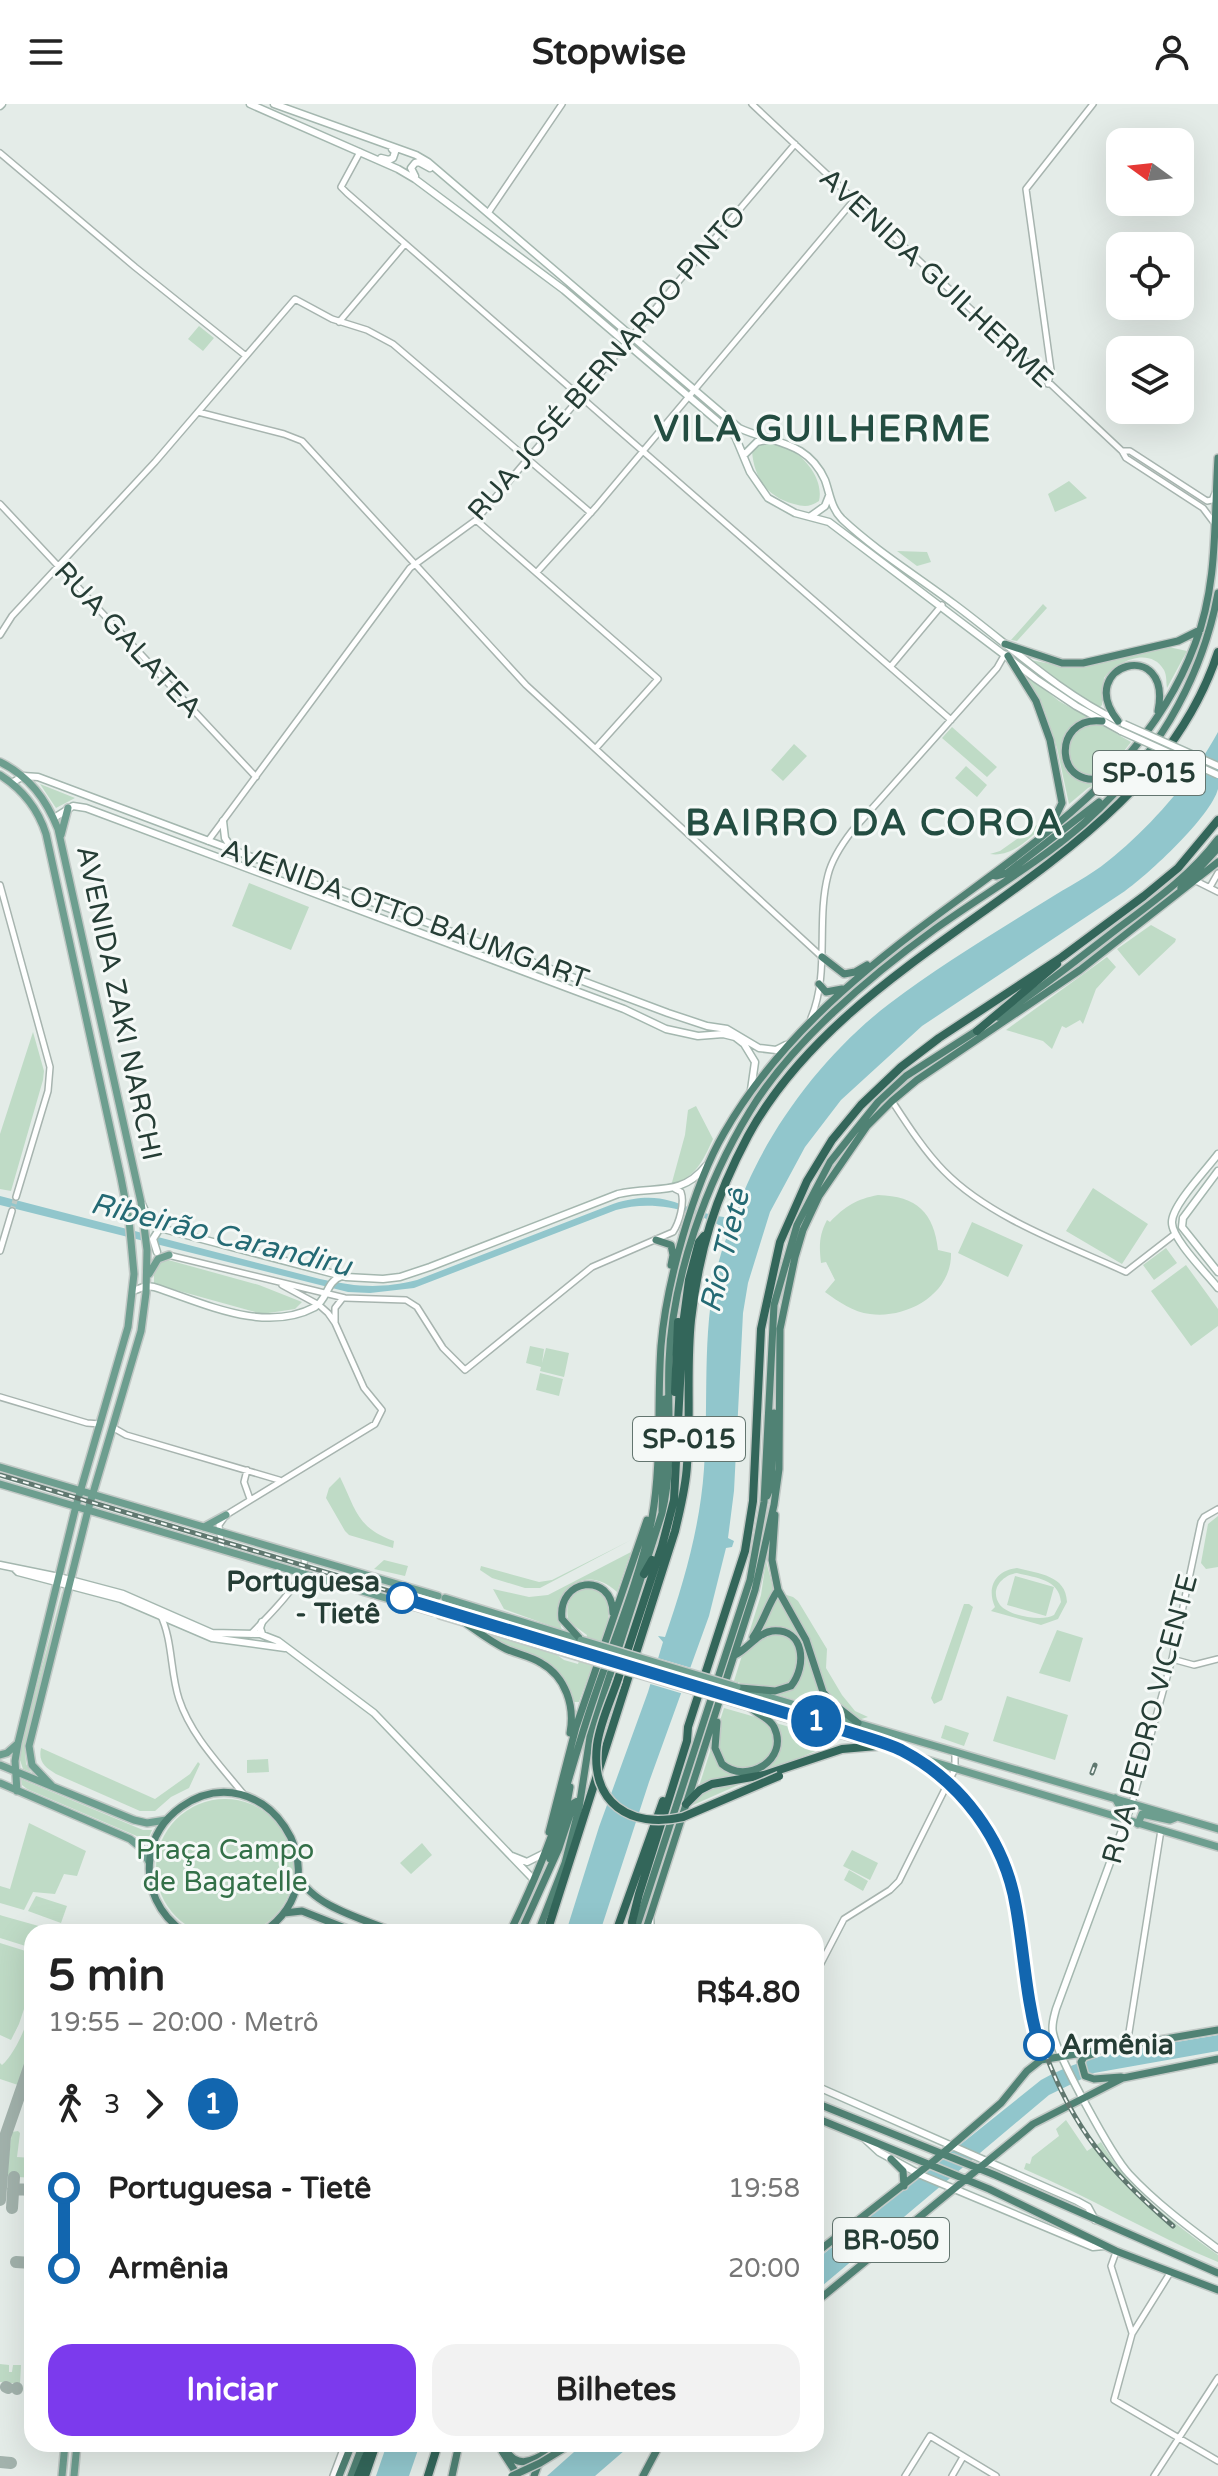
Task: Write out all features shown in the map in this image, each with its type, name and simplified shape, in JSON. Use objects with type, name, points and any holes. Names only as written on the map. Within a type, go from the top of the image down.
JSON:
[{"type":"highway","points":[[664,1323],[676,1263],[701,1186],[724,1133],[751,1092],[795,1038],[844,989],[883,956],[1047,833],[1133,753],[1157,717],[1186,665],[1200,630],[1212,575],[1218,458]]},
{"type":"highway","points":[[541,1924],[565,1863],[590,1737],[662,1513],[669,1477],[669,1360],[672,1320],[678,1295],[702,1209],[752,1107],[807,1040],[838,1009],[935,928],[1084,823],[1117,789],[1144,759],[1190,686],[1204,653],[1218,593]]},
{"type":"highway","points":[[1005,644],[1062,663],[1083,663],[1178,641],[1200,630]]},
{"type":"highway","name":"SP-015","points":[[550,1924],[675,1531],[687,1469],[691,1320],[707,1230],[717,1200],[750,1134],[811,1051],[894,976],[1089,831],[1126,797],[1151,770],[1194,709],[1218,652]]},
{"type":"highway","points":[[1006,655],[1036,701],[1050,740],[1062,803],[1047,833]]},
{"type":"highway","points":[[1121,725],[1106,704],[1105,690],[1114,674],[1130,666],[1146,668],[1158,678],[1162,694],[1157,717]]},
{"type":"highway","points":[[1102,721],[1085,722],[1076,727],[1067,740],[1064,755],[1080,777],[1095,780],[1111,775]]},
{"type":"highway","points":[[991,877],[1007,873],[1117,789]]},
{"type":"highway","name":"SP-015","points":[[619,1924],[688,1727],[745,1551],[753,1501],[761,1329],[777,1252],[797,1201],[832,1140],[861,1105],[901,1067],[939,1038],[1062,957],[1178,868],[1218,820]]},
{"type":"highway","points":[[637,1924],[750,1580],[764,1502],[774,1305],[797,1225],[830,1162],[878,1102],[906,1076],[1040,989],[1183,877],[1218,839]]},
{"type":"highway","points":[[1175,896],[1218,848]]},
{"type":"highway","points":[[648,1924],[755,1590],[779,1469],[780,1329],[788,1281],[810,1214],[854,1143],[892,1101],[940,1064],[1080,970],[1218,862]]},
{"type":"highway","points":[[822,957],[848,975],[883,956]]},
{"type":"highway","points":[[977,1031],[1052,970],[1062,957]]},
{"type":"highway","points":[[819,984],[828,993],[844,989]]},
{"type":"highway","points":[[707,1230],[699,1242],[685,1305],[674,1500],[662,1546],[601,1729],[597,1756],[604,1790],[620,1809],[644,1820],[669,1820],[683,1817],[818,1757]]},
{"type":"highway","points":[[514,1924],[550,1839],[643,1553],[653,1507],[664,1308],[673,1249],[667,1242],[656,1240]]},
{"type":"highway","points":[[678,1295],[681,1303],[675,1356],[675,1411],[679,1420]]},
{"type":"highway","points":[[764,1502],[771,1486],[776,1378],[779,1370]]},
{"type":"highway","points":[[660,1387],[665,1393],[662,1513]]},
{"type":"highway","points":[[644,1574],[674,1500]]},
{"type":"highway","points":[[774,1505],[776,1522],[772,1560],[778,1590],[809,1648],[823,1692],[858,1723]]},
{"type":"highway","points":[[550,1839],[551,1819],[569,1751],[653,1507]]},
{"type":"highway","points":[[581,1640],[562,1619],[563,1602],[571,1591],[588,1584],[602,1588],[612,1601],[614,1618]]},
{"type":"highway","points":[[748,1646],[764,1622],[770,1600],[778,1590]]},
{"type":"highway","points":[[464,1622],[504,1648],[540,1662],[563,1683],[572,1712],[569,1751]]},
{"type":"highway","points":[[735,1655],[763,1634],[780,1632],[797,1644],[802,1655],[802,1666],[791,1686],[784,1690],[738,1688]]},
{"type":"highway","points":[[717,1710],[717,1757],[725,1768],[739,1773],[757,1770],[773,1758],[777,1740],[770,1722],[750,1707]]},
{"type":"highway","points":[[634,1924],[634,1911],[687,1741],[688,1727]]},
{"type":"highway","points":[[686,1804],[700,1790],[712,1784],[759,1777],[842,1749],[877,1746]]},
{"type":"highway","points":[[546,1879],[545,1872],[571,1787],[568,1781]]},
{"type":"highway","points":[[174,1924],[153,1893],[149,1862],[153,1844],[166,1820],[196,1798],[221,1793],[245,1796],[268,1807],[285,1825],[297,1851],[298,1875],[294,1895],[284,1913],[272,1924]]},
{"type":"highway","points":[[525,1924],[546,1879],[574,1803],[580,1799]]},
{"type":"highway","points":[[298,1875],[308,1892],[315,1897],[375,1924]]},
{"type":"highway","points":[[284,1913],[302,1911],[334,1924]]},
{"type":"highway","name":"BR-050","points":[[824,2247],[953,2147],[1001,2103],[1036,2063],[1062,2055],[1218,2030]]},
{"type":"highway","points":[[1101,2050],[1087,2055],[1081,2062],[1085,2076],[1094,2079],[1123,2078]]},
{"type":"highway","name":"BR-050","points":[[824,2295],[962,2178],[978,2169],[1030,2126],[1123,2078],[1218,2059]]},
{"type":"highway","points":[[824,2106],[1218,2271]]},
{"type":"highway","points":[[824,2122],[962,2178],[1104,2246],[1217,2291]]},
{"type":"highway","points":[[891,2159],[903,2171],[904,2186]]},
{"type":"highway","points":[[339,2476],[349,2452]]},
{"type":"highway","points":[[351,2476],[360,2452]]},
{"type":"highway","points":[[358,2476],[369,2452]]},
{"type":"highway","points":[[365,2476],[371,2452]]},
{"type":"highway","points":[[428,2476],[436,2452]]},
{"type":"highway","points":[[452,2476],[457,2452]]},
{"type":"highway","points":[[504,2452],[515,2476],[558,2452]]},
{"type":"highway","points":[[509,2452],[519,2461],[531,2460],[547,2452]]},
{"type":"highway","points":[[643,2476],[656,2452]]},
{"type":"highway","points":[[534,2476],[543,2455]]},
{"type":"main road","points":[[250,104],[415,179],[564,290],[735,436],[750,472],[768,498],[795,513],[829,522],[1047,686],[1102,721],[1121,725],[1218,766]]},
{"type":"main road","points":[[274,104],[423,159],[633,334],[739,428],[775,438],[811,460],[825,480],[829,496],[842,519],[1091,707],[1218,775]]},
{"type":"main road","points":[[363,153],[391,159],[395,150],[384,143]]},
{"type":"main road","points":[[415,179],[411,168],[418,162],[446,178]]},
{"type":"main road","points":[[474,222],[501,236],[503,230],[498,221]]},
{"type":"main road","points":[[744,455],[757,442],[775,438]]},
{"type":"main road","points":[[811,516],[825,506],[829,496]]},
{"type":"main road","name":"AVENIDA ZAKI NARCHI","points":[[0,762],[23,776],[38,791],[59,833],[150,1249],[141,1331],[92,1494],[28,1751],[32,1765],[52,1786]]},
{"type":"main road","name":"AVENIDA ZAKI NARCHI","points":[[0,775],[24,794],[40,818],[46,834],[129,1220],[133,1291],[126,1336],[76,1506],[18,1743],[15,1771],[17,1791]]},
{"type":"main road","points":[[12,783],[23,776]]},
{"type":"main road","name":"AVENIDA OTTO BAUMGART","points":[[23,776],[38,777],[664,1012],[727,1029],[755,1046],[771,1050],[782,1048],[795,1038]]},
{"type":"main road","points":[[40,818],[54,818],[68,808]]},
{"type":"main road","points":[[46,834],[51,828],[59,833],[68,808]]},
{"type":"main road","name":"AVENIDA OTTO BAUMGART","points":[[68,808],[86,808],[187,845],[650,1019],[659,1026],[698,1036],[729,1035],[744,1044],[755,1062],[751,1092]]},
{"type":"main road","points":[[223,821],[225,838],[232,849]]},
{"type":"main road","points":[[187,845],[200,846],[208,841]]},
{"type":"main road","points":[[262,874],[261,868],[266,862]]},
{"type":"main road","points":[[491,959],[497,955],[496,948]]},
{"type":"main road","points":[[501,963],[499,956],[505,951]]},
{"type":"main road","points":[[79,990],[87,991],[93,987]]},
{"type":"main road","points":[[82,1003],[96,997]]},
{"type":"main road","points":[[659,1026],[659,1017],[664,1012]]},
{"type":"main road","points":[[674,1031],[680,1026],[678,1016]]},
{"type":"main road","points":[[1218,1154],[1176,1209],[1172,1219],[1175,1234],[1218,1288]]},
{"type":"main road","points":[[141,1202],[151,1224],[159,1229],[341,1276],[364,1279],[400,1277],[618,1194],[640,1189],[675,1189],[690,1183],[711,1160]]},
{"type":"main road","points":[[1218,1171],[1183,1218],[1182,1225],[1218,1272]]},
{"type":"main road","points":[[1172,1219],[1183,1218]]},
{"type":"main road","points":[[131,1233],[140,1246],[150,1249],[159,1229]]},
{"type":"main road","points":[[1175,1234],[1181,1231],[1188,1234]]},
{"type":"main road","points":[[133,1291],[146,1283],[154,1264],[169,1255]]},
{"type":"main road","points":[[146,1283],[252,1317],[291,1317],[319,1305],[334,1279],[341,1276]]},
{"type":"main road","points":[[107,1424],[111,1430],[104,1434],[99,1427],[107,1424]]},
{"type":"main road","points":[[0,1467],[1218,1829]]},
{"type":"main road","points":[[99,1471],[100,1487],[110,1499]]},
{"type":"main road","points":[[0,1484],[1218,1847]]},
{"type":"main road","points":[[204,1527],[226,1515]]},
{"type":"main road","points":[[0,1565],[122,1596],[212,1633],[262,1634],[278,1641],[375,1715],[534,1880]]},
{"type":"main road","points":[[160,1612],[208,1637],[286,1648]]},
{"type":"main road","points":[[262,1622],[262,1634]]},
{"type":"main road","points":[[235,1641],[251,1634]]},
{"type":"main road","points":[[0,1755],[18,1743]]},
{"type":"main road","points":[[0,1765],[134,1820],[147,1823],[166,1820]]},
{"type":"main road","points":[[1020,1788],[1034,1786],[1042,1776]]},
{"type":"main road","points":[[0,1783],[130,1839],[141,1848],[149,1862]]},
{"type":"main road","points":[[1115,1798],[1128,1821]]},
{"type":"main road","name":"RUA PEDRO VICENTE","points":[[1132,1803],[1128,1821],[1053,2018],[1052,2032],[1083,2097],[1129,2174],[1218,2249]]},
{"type":"main road","points":[[1138,1824],[1142,1814],[1170,1820],[1177,1817]]},
{"type":"main road","points":[[511,1856],[527,1862],[545,1853]]},
{"type":"main road","points":[[169,1920],[172,1924]]},
{"type":"main road","points":[[824,2091],[1085,2205],[1095,2220]]},
{"type":"main road","points":[[866,2140],[891,2159],[950,2188],[1093,2247],[1104,2246]]},
{"type":"main road","points":[[62,2476],[64,2452]]},
{"type":"main road","points":[[74,2476],[76,2452]]},
{"type":"street","points":[[488,213],[562,104]]},
{"type":"street","name":"AVENIDA GUILHERME","points":[[752,104],[1126,458],[1207,511],[1215,525]]},
{"type":"street","points":[[1048,384],[1051,370],[1026,189],[1093,104]]},
{"type":"street","name":"RUA JOSÉ BERNARDO PINTO","points":[[208,841],[414,565],[476,520],[795,144]]},
{"type":"street","points":[[0,153],[246,356]]},
{"type":"street","points":[[363,153],[341,187],[951,720]]},
{"type":"street","points":[[537,572],[591,513],[854,200]]},
{"type":"street","points":[[339,322],[405,244]]},
{"type":"street","points":[[0,635],[12,616],[155,462],[295,299],[339,322],[367,330],[393,344],[591,513]]},
{"type":"street","points":[[198,412],[302,441],[526,685],[822,957]]},
{"type":"street","name":"AVENIDA GUILHERME","points":[[1122,451],[1130,451],[1207,501],[1212,500],[1216,490]]},
{"type":"street","points":[[1176,490],[1180,484]]},
{"type":"street","name":"RUA GALATEA","points":[[0,504],[256,777]]},
{"type":"street","points":[[476,520],[658,679],[596,748]]},
{"type":"street","points":[[891,666],[942,605]]},
{"type":"street","points":[[809,1023],[817,1002],[827,877],[832,864],[852,831],[1006,655]]},
{"type":"street","points":[[1210,887],[1218,873]]},
{"type":"street","points":[[1196,881],[1218,892]]},
{"type":"street","points":[[0,885],[50,1067],[48,1091],[16,1197]]},
{"type":"street","points":[[892,1101],[936,1163],[969,1193],[1024,1225],[1126,1272],[1175,1234]]},
{"type":"street","points":[[335,1323],[339,1299],[412,1302],[443,1348],[465,1370],[592,1267],[675,1229],[683,1199],[681,1192],[675,1189]]},
{"type":"street","points":[[0,1251],[12,1211]]},
{"type":"street","points":[[150,1249],[274,1281],[327,1291],[345,1298]]},
{"type":"street","points":[[222,1551],[219,1525],[226,1515],[375,1424],[382,1410],[359,1379],[335,1323],[319,1305],[274,1281]]},
{"type":"street","points":[[0,1397],[99,1427]]},
{"type":"street","points":[[111,1430],[280,1480]]},
{"type":"street","points":[[247,1470],[245,1488],[250,1499]]},
{"type":"street","name":"RUA PEDRO VICENTE","points":[[1132,1803],[1172,1659],[1201,1522],[1218,1509]]},
{"type":"street","points":[[251,1634],[301,1574],[306,1565],[304,1556]]},
{"type":"street","points":[[160,1612],[168,1635],[175,1687],[186,1715],[203,1743],[245,1796]]},
{"type":"street","points":[[168,1635],[178,1623]]},
{"type":"street","points":[[1172,1659],[1194,1665],[1218,1659]]},
{"type":"street","points":[[824,1958],[844,1919],[899,1881],[955,1769],[955,1751]]},
{"type":"street","points":[[1127,2046],[1161,1830]]},
{"type":"street","points":[[352,1924],[354,1915]]},
{"type":"street","points":[[1116,2251],[1111,2266],[1132,2334]]},
{"type":"street","points":[[1170,2273],[1132,2334],[1114,2400],[1218,2461]]},
{"type":"street","points":[[1154,2476],[1218,2378]]},
{"type":"street","points":[[905,2476],[930,2436],[996,2476]]},
{"type":"street","points":[[333,2476],[342,2452]]},
{"type":"street","points":[[952,2476],[963,2457]]},
{"type":"green space","points":[[199,326],[214,338],[203,351],[188,339]]},
{"type":"green space","points":[[761,442],[784,446],[806,463],[819,485],[819,501],[801,506],[770,492],[759,478],[753,461],[752,451]]},
{"type":"green space","points":[[1069,481],[1087,498],[1055,512],[1048,494]]},
{"type":"green space","points":[[897,551],[927,552],[931,562],[917,566]]},
{"type":"green space","points":[[1043,604],[1047,608],[1017,641],[1011,640]]},
{"type":"green space","points":[[1164,646],[1187,651],[1167,688],[1165,672],[1158,663],[1151,659],[1134,659],[1117,666],[1104,678],[1102,705],[1099,708],[1068,690],[1030,660],[1082,667]]},
{"type":"green space","points":[[1020,670],[1059,701],[1131,742],[1099,783],[1069,804],[1057,748],[1044,709]]},
{"type":"green space","points":[[952,727],[997,767],[987,777],[942,738]]},
{"type":"green space","points":[[794,744],[807,756],[783,781],[771,770]]},
{"type":"green space","points":[[966,766],[987,785],[977,797],[955,778]]},
{"type":"green space","points":[[40,784],[75,798],[56,808]]},
{"type":"green space","points":[[1051,815],[1017,848],[990,854],[1000,851]]},
{"type":"green space","points":[[249,883],[309,907],[291,950],[232,926]]},
{"type":"green space","points":[[1151,925],[1176,939],[1139,976],[1117,949]]},
{"type":"green space","points":[[1107,957],[1116,967],[1096,989],[1083,1024],[1080,1020],[1066,1028],[1062,1026],[1052,1049],[1043,1041],[1006,1030]]},
{"type":"green space","points":[[33,1032],[44,1071],[43,1080],[11,1191],[0,1189],[0,1134]]},
{"type":"green space","points":[[696,1106],[713,1139],[697,1168],[687,1178],[671,1186],[685,1135],[688,1110]]},
{"type":"green space","points":[[1093,1188],[1148,1224],[1122,1264],[1066,1231]]},
{"type":"green space","points":[[878,1195],[903,1199],[921,1209],[932,1226],[938,1250],[951,1253],[944,1281],[925,1301],[898,1312],[870,1314],[841,1303],[825,1292],[835,1280],[826,1262],[821,1263],[821,1236],[827,1220],[830,1222],[858,1201]]},
{"type":"green space","points":[[972,1222],[1023,1245],[1008,1277],[958,1253]]},
{"type":"green space","points":[[1166,1248],[1177,1263],[1154,1280],[1143,1265]]},
{"type":"green space","points":[[161,1258],[259,1285],[302,1302],[295,1309],[262,1314],[154,1284],[154,1269]]},
{"type":"green space","points":[[1186,1265],[1218,1309],[1218,1326],[1191,1346],[1151,1291]]},
{"type":"green space","points":[[530,1346],[544,1349],[542,1363],[546,1348],[569,1353],[564,1377],[540,1371],[541,1367],[526,1363]]},
{"type":"green space","points":[[540,1373],[563,1379],[559,1396],[536,1390]]},
{"type":"green space","points":[[340,1477],[359,1516],[372,1530],[394,1541],[393,1548],[349,1535],[345,1531],[326,1498],[329,1488]]},
{"type":"green space","points":[[1218,1516],[1218,1567],[1206,1569],[1201,1563],[1208,1524]]},
{"type":"green space","points":[[631,1540],[540,1588],[525,1588],[492,1578],[480,1570],[481,1566],[539,1582],[552,1580]]},
{"type":"green space","points":[[631,1552],[617,1592],[605,1583],[582,1580],[565,1592],[560,1603],[562,1630],[504,1609],[493,1589],[529,1597],[548,1595]]},
{"type":"green space","points":[[384,1560],[408,1566],[405,1576],[374,1569]]},
{"type":"green space","points":[[766,1561],[774,1591],[798,1601],[827,1649],[826,1668],[842,1695],[855,1711],[868,1717],[858,1720],[734,1681],[761,1595]]},
{"type":"green space","points":[[1010,1569],[1042,1574],[1062,1586],[1067,1602],[1058,1619],[1041,1625],[991,1611],[995,1607],[992,1586],[998,1576]],"holes":[[[1017,1573],[1045,1581],[1056,1588],[1061,1602],[1054,1615],[1026,1617],[1000,1605],[996,1594],[999,1584]]]},
{"type":"green space","points":[[1015,1576],[1054,1587],[1046,1616],[1007,1605]]},
{"type":"green space","points":[[586,1588],[603,1594],[609,1611],[592,1669],[579,1702],[574,1702],[558,1673],[508,1648],[490,1635],[553,1652],[564,1660],[578,1664],[587,1635],[569,1622],[567,1611],[572,1597]]},
{"type":"green space","points":[[62,1592],[25,1749],[26,1764],[31,1772],[23,1769],[20,1760],[22,1741]]},
{"type":"green space","points":[[964,1604],[973,1607],[942,1700],[934,1704],[931,1698]]},
{"type":"green space","points":[[1057,1630],[1083,1638],[1070,1682],[1039,1673]]},
{"type":"green space","points":[[1007,1696],[1068,1715],[1055,1760],[993,1741]]},
{"type":"green space","points":[[724,1708],[838,1741],[693,1805]]},
{"type":"green space","points":[[945,1725],[969,1733],[964,1746],[941,1738]]},
{"type":"green space","points":[[41,1748],[155,1799],[190,1774],[198,1762],[200,1764],[189,1788],[171,1797],[155,1811],[140,1811],[56,1774],[43,1764]]},
{"type":"green space","points":[[268,1759],[269,1772],[247,1773],[247,1760]]},
{"type":"green space","points":[[21,1779],[143,1830],[152,1830],[146,1844],[139,1837],[27,1789]]},
{"type":"green space","name":"Praça Campo de Bagatelle","points":[[225,1799],[263,1811],[282,1830],[294,1868],[288,1894],[282,1906],[264,1924],[186,1924],[168,1906],[156,1868],[162,1842],[177,1820],[199,1805]]},
{"type":"green space","points":[[29,1823],[86,1851],[77,1876],[64,1874],[55,1894],[33,1892],[24,1910],[0,1903],[0,1886],[10,1889]]},
{"type":"green space","points":[[422,1843],[432,1855],[411,1874],[400,1863]]},
{"type":"green space","points":[[852,1850],[878,1863],[870,1880],[843,1866]]},
{"type":"green space","points":[[849,1870],[868,1881],[863,1891],[844,1880]]},
{"type":"green space","points":[[36,1896],[67,1906],[61,1923],[28,1911]]},
{"type":"green space","points":[[0,1915],[32,1924],[24,1924],[24,1946],[0,1938]]},
{"type":"green space","points":[[0,1943],[24,1950],[24,2009],[11,2040],[0,2035]]},
{"type":"green space","points":[[24,2029],[24,2067],[18,2085],[0,2079],[0,2063],[2,2065],[7,2060]]},
{"type":"green space","points":[[1066,2120],[1087,2151],[1101,2142],[1139,2191],[1218,2255],[1218,2262],[1024,2169],[1032,2157],[1059,2136],[1056,2129]]},
{"type":"green space","points":[[12,2132],[20,2133],[17,2157],[24,2157],[24,2177],[6,2176]]},
{"type":"green space","points":[[0,2364],[9,2365],[9,2372],[12,2372],[13,2365],[21,2365],[20,2384],[0,2382]]},
{"type":"water","name":"Rio Tietê","points":[[1218,732],[1218,789],[1204,814],[1178,844],[1125,891],[922,1026],[841,1100],[805,1147],[770,1212],[748,1283],[743,1313],[734,1491],[728,1538],[734,1541],[732,1547],[726,1548],[709,1616],[649,1782],[603,1924],[569,1924],[599,1827],[648,1692],[663,1642],[658,1636],[665,1637],[690,1554],[704,1469],[709,1319],[719,1260],[729,1231],[703,1217],[674,1208],[630,1207],[414,1288],[348,1292],[0,1205],[0,1196],[320,1279],[368,1286],[417,1280],[613,1204],[634,1199],[665,1200],[734,1218],[760,1158],[777,1128],[817,1073],[840,1048],[908,990],[1094,872],[1124,848],[1183,784]]},
{"type":"water","points":[[1218,2035],[1218,2051],[1094,2073],[1049,2095],[824,2284],[824,2254],[1041,2080],[1104,2055]]},
{"type":"water","points":[[384,2452],[417,2452],[409,2476],[376,2476]]},
{"type":"water","points":[[574,2452],[623,2452],[595,2476],[547,2476]]},
{"type":"pier","points":[[654,1657],[695,1669],[687,1695],[647,1683]]},
{"type":"taxiway","points":[[0,2200],[5,2137],[24,2082]]},
{"type":"taxiway","points":[[12,2208],[14,2177]]},
{"type":"taxiway","points":[[13,2189],[24,2190]]},
{"type":"taxiway","points":[[16,2262],[24,2262]]},
{"type":"taxiway","points":[[0,2462],[11,2463]]},
{"type":"tunnel","points":[[12,1211],[16,1197]]},
{"type":"railway","points":[[0,1475],[855,1730],[901,1747],[930,1763],[973,1804],[1002,1855],[1018,1913],[1041,2039],[1068,2104],[1081,2127],[1113,2168],[1173,2226]]},
{"type":"railway","points":[[1092,1773],[1095,1765]]},
{"type":"metro line","name":"1","points":[[402,1598],[855,1734],[900,1750],[942,1777],[978,1816],[993,1837],[1002,1860],[1015,1903],[1032,2021],[1039,2045]]},
{"type":"place","name":"Portuguesa - Tietê","points":[[402,1598]]},
{"type":"place","name":"Armênia","points":[[1039,2045]]},
{"type":"district","name":"VILA GUILHERME","points":[[823,429]]},
{"type":"district","name":"BAIRRO DA COROA","points":[[875,823]]},
{"type":"water label","name":"Ribeirão Carandiru","points":[[221,1235]]}]
